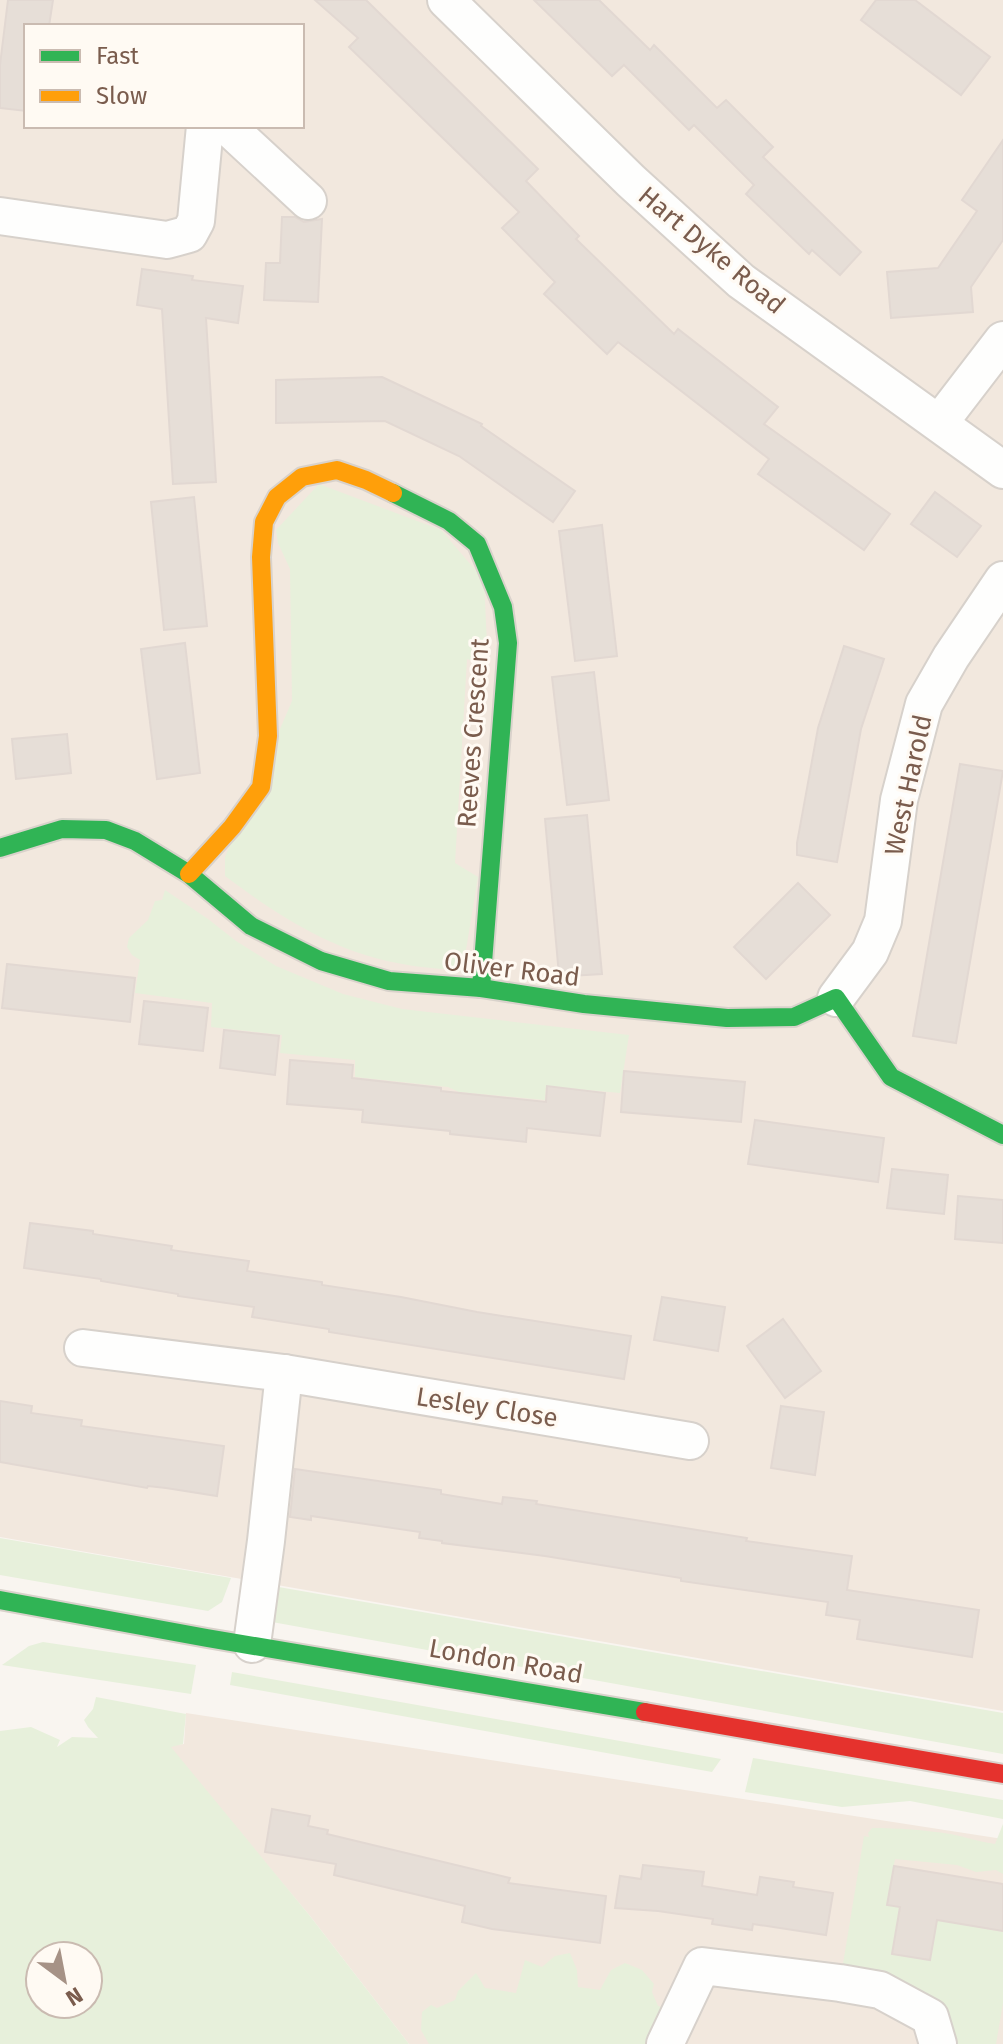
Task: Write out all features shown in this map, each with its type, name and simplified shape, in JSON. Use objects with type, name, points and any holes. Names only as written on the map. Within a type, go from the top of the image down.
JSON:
[{"type":"street","name":"Hart Dyke Road","points":[[446,0],[631,181],[741,281],[1003,470]]},
{"type":"street","points":[[0,216],[167,240],[189,234],[196,221],[205,128]]},
{"type":"street","points":[[229,128],[308,201]]},
{"type":"street","points":[[940,422],[1003,340]]},
{"type":"street","name":"Reeves Crescent","points":[[189,874],[232,827],[261,787],[268,736],[261,557],[264,522],[277,497],[302,477],[337,470],[366,480],[449,521],[477,544],[503,607],[508,643],[481,988]]},
{"type":"street","name":"West Harold","points":[[836,998],[870,952],[883,921],[899,800],[924,704],[951,657],[1003,580]]},
{"type":"street","name":"Oliver Road","points":[[0,848],[62,829],[106,830],[135,841],[189,874],[251,926],[321,961],[389,981],[481,988],[584,1004],[727,1018],[794,1017],[836,998]]},
{"type":"street","points":[[836,998],[891,1077],[1003,1135]]},
{"type":"street","name":"Lesley Close","points":[[83,1348],[284,1373],[690,1441]]},
{"type":"street","points":[[252,1644],[284,1373]]},
{"type":"street","name":"London Road","points":[[0,1600],[1003,1774]]},
{"type":"street","points":[[665,2044],[702,1966],[880,1990],[930,2017],[938,2044]]},
{"type":"shaded area","points":[[0,0],[1003,0],[1003,1711],[0,1537]]},
{"type":"shaded area","points":[[186,1713],[1003,1839],[1003,2044],[409,2044],[310,1916],[168,1746],[184,1744]]},
{"type":"green space","points":[[319,484],[441,530],[484,580],[488,666],[467,659],[455,863],[478,877],[464,962],[453,970],[404,964],[350,950],[285,918],[225,876],[225,857],[292,701],[290,569],[278,543],[276,530]]},
{"type":"green space","points":[[165,890],[276,966],[343,994],[402,1009],[629,1035],[620,1093],[546,1086],[545,1100],[355,1077],[355,1060],[280,1053],[282,1035],[211,1027],[212,1003],[135,993],[140,960],[127,947],[129,938],[148,920],[155,901],[162,900]]},
{"type":"green space","points":[[0,1538],[231,1578],[222,1602],[208,1611],[0,1575]]},
{"type":"green space","points":[[267,1585],[1003,1713],[1003,1754],[272,1622]]},
{"type":"green space","points":[[43,1642],[196,1665],[191,1694],[2,1665],[29,1646]]},
{"type":"green space","points":[[232,1672],[721,1759],[712,1772],[230,1685]]},
{"type":"green space","points":[[96,1697],[186,1714],[183,1744],[171,1747],[310,1916],[409,2044],[0,2044],[0,1731],[31,1727],[60,1740],[57,1747],[72,1737],[98,1738],[84,1720],[93,1709]]},
{"type":"green space","points":[[753,1758],[1003,1800],[1003,1819],[910,1801],[842,1807],[745,1792]]},
{"type":"green space","points":[[1003,1824],[1003,1874],[996,1870],[976,1872],[957,1865],[895,1859],[887,1905],[900,1907],[893,1954],[930,1960],[937,1920],[1003,1932],[1003,2003],[996,2044],[939,2044],[840,1982],[864,1836],[869,1837],[872,1828],[902,1829],[950,1834],[995,1844]]},
{"type":"green space","points":[[570,1953],[577,1970],[578,1987],[600,1990],[611,1970],[625,1963],[642,1970],[654,1984],[652,1992],[658,2006],[668,2009],[646,2044],[429,2044],[421,2030],[422,2012],[431,2005],[437,2008],[455,2000],[458,1991],[476,1973],[485,1988],[516,1993],[525,1960],[542,1967],[555,1956]]},
{"type":"building","points":[[8,0],[53,0],[49,24],[24,24],[24,111],[0,108],[0,65]]},
{"type":"building","points":[[315,0],[366,0],[538,169],[526,181],[579,236],[576,239],[674,334],[678,329],[778,407],[764,424],[890,514],[864,550],[758,474],[769,459],[618,342],[607,354],[544,294],[555,282],[502,228],[519,212],[349,47],[358,38]]},
{"type":"building","points":[[534,0],[599,0],[650,50],[654,45],[717,108],[726,100],[773,147],[763,157],[861,252],[840,275],[812,250],[809,254],[746,194],[754,185],[694,125],[689,130],[624,65],[612,76]]},
{"type":"building","points":[[876,0],[915,0],[990,57],[961,95],[861,20]]},
{"type":"building","points":[[1003,140],[1003,240],[971,287],[973,312],[891,318],[887,272],[938,268],[977,211],[962,200]]},
{"type":"building","points":[[282,217],[295,217],[304,222],[322,219],[318,302],[264,300],[266,263],[280,263]]},
{"type":"building","points":[[142,269],[193,276],[192,280],[243,286],[238,323],[206,318],[216,482],[173,484],[162,309],[137,305]]},
{"type":"building","points":[[382,377],[482,424],[575,491],[553,522],[459,456],[385,421],[276,423],[276,380]]},
{"type":"building","points":[[935,492],[981,526],[957,557],[911,524]]},
{"type":"building","points":[[194,497],[207,626],[164,630],[151,502]]},
{"type":"building","points":[[602,525],[617,656],[575,661],[559,531]]},
{"type":"building","points":[[185,643],[200,773],[157,779],[141,649]]},
{"type":"building","points":[[844,646],[884,659],[861,729],[837,862],[797,855],[797,843],[818,728]]},
{"type":"building","points":[[594,672],[609,800],[567,805],[552,677]]},
{"type":"building","points":[[67,734],[71,773],[16,779],[12,739]]},
{"type":"building","points":[[960,764],[1003,771],[956,1043],[913,1036]]},
{"type":"building","points":[[587,815],[602,974],[559,975],[545,819]]},
{"type":"building","points":[[798,883],[830,915],[766,979],[734,947]]},
{"type":"building","points":[[7,964],[135,978],[130,1022],[2,1008]]},
{"type":"building","points":[[144,1001],[208,1008],[203,1051],[139,1044]]},
{"type":"building","points":[[224,1030],[279,1036],[275,1075],[220,1068]]},
{"type":"building","points":[[290,1060],[353,1065],[352,1078],[546,1102],[547,1086],[605,1093],[600,1136],[527,1128],[526,1142],[362,1122],[363,1110],[287,1104]]},
{"type":"building","points":[[624,1071],[745,1082],[741,1122],[621,1112]]},
{"type":"building","points":[[755,1120],[884,1138],[878,1182],[748,1164]]},
{"type":"building","points":[[892,1169],[948,1175],[944,1214],[887,1208]]},
{"type":"building","points":[[958,1196],[1003,1200],[1003,1243],[955,1239]]},
{"type":"building","points":[[30,1223],[93,1231],[93,1234],[172,1246],[171,1250],[249,1261],[247,1271],[631,1336],[624,1379],[329,1332],[329,1329],[252,1317],[254,1307],[24,1268]]},
{"type":"building","points":[[662,1297],[725,1307],[718,1351],[654,1340]]},
{"type":"building","points":[[783,1319],[821,1371],[785,1398],[747,1346]]},
{"type":"building","points":[[0,1401],[32,1406],[31,1413],[82,1420],[81,1426],[224,1446],[217,1496],[147,1488],[0,1462]]},
{"type":"building","points":[[781,1406],[824,1412],[815,1475],[771,1468]]},
{"type":"building","points":[[295,1469],[441,1490],[441,1494],[502,1504],[503,1497],[537,1501],[536,1504],[747,1538],[746,1541],[852,1556],[847,1590],[979,1610],[972,1657],[857,1639],[860,1620],[826,1615],[828,1602],[681,1581],[681,1578],[545,1556],[442,1543],[419,1538],[420,1532],[311,1516],[311,1520],[290,1517]]},
{"type":"building","points":[[272,1809],[310,1816],[308,1826],[328,1830],[327,1834],[510,1878],[508,1883],[606,1896],[600,1943],[492,1929],[462,1922],[465,1906],[334,1875],[336,1864],[265,1852]]},
{"type":"building","points":[[643,1865],[704,1872],[702,1886],[757,1895],[760,1877],[794,1882],[793,1887],[833,1893],[826,1935],[753,1924],[752,1930],[712,1924],[713,1919],[615,1908],[620,1876],[641,1879]]},
{"type":"building","points":[[894,1866],[1003,1884],[1003,1931],[937,1920],[930,1960],[892,1954],[900,1907],[887,1905]]},
{"type":"traffic: fast","points":[[393,493],[449,521],[477,544],[503,607],[508,643],[481,988]]},
{"type":"traffic: fast","points":[[0,848],[62,829],[106,830],[135,841],[189,874],[251,926],[321,961],[389,981],[481,988],[584,1004],[727,1018],[794,1017],[836,998],[891,1077],[1003,1135]]},
{"type":"traffic: fast","points":[[0,1600],[645,1712]]},
{"type":"traffic: slow","points":[[189,874],[232,827],[261,787],[268,736],[261,557],[264,522],[277,497],[302,477],[337,470],[393,493]]},
{"type":"traffic: jam","points":[[645,1712],[1003,1774]]}]
